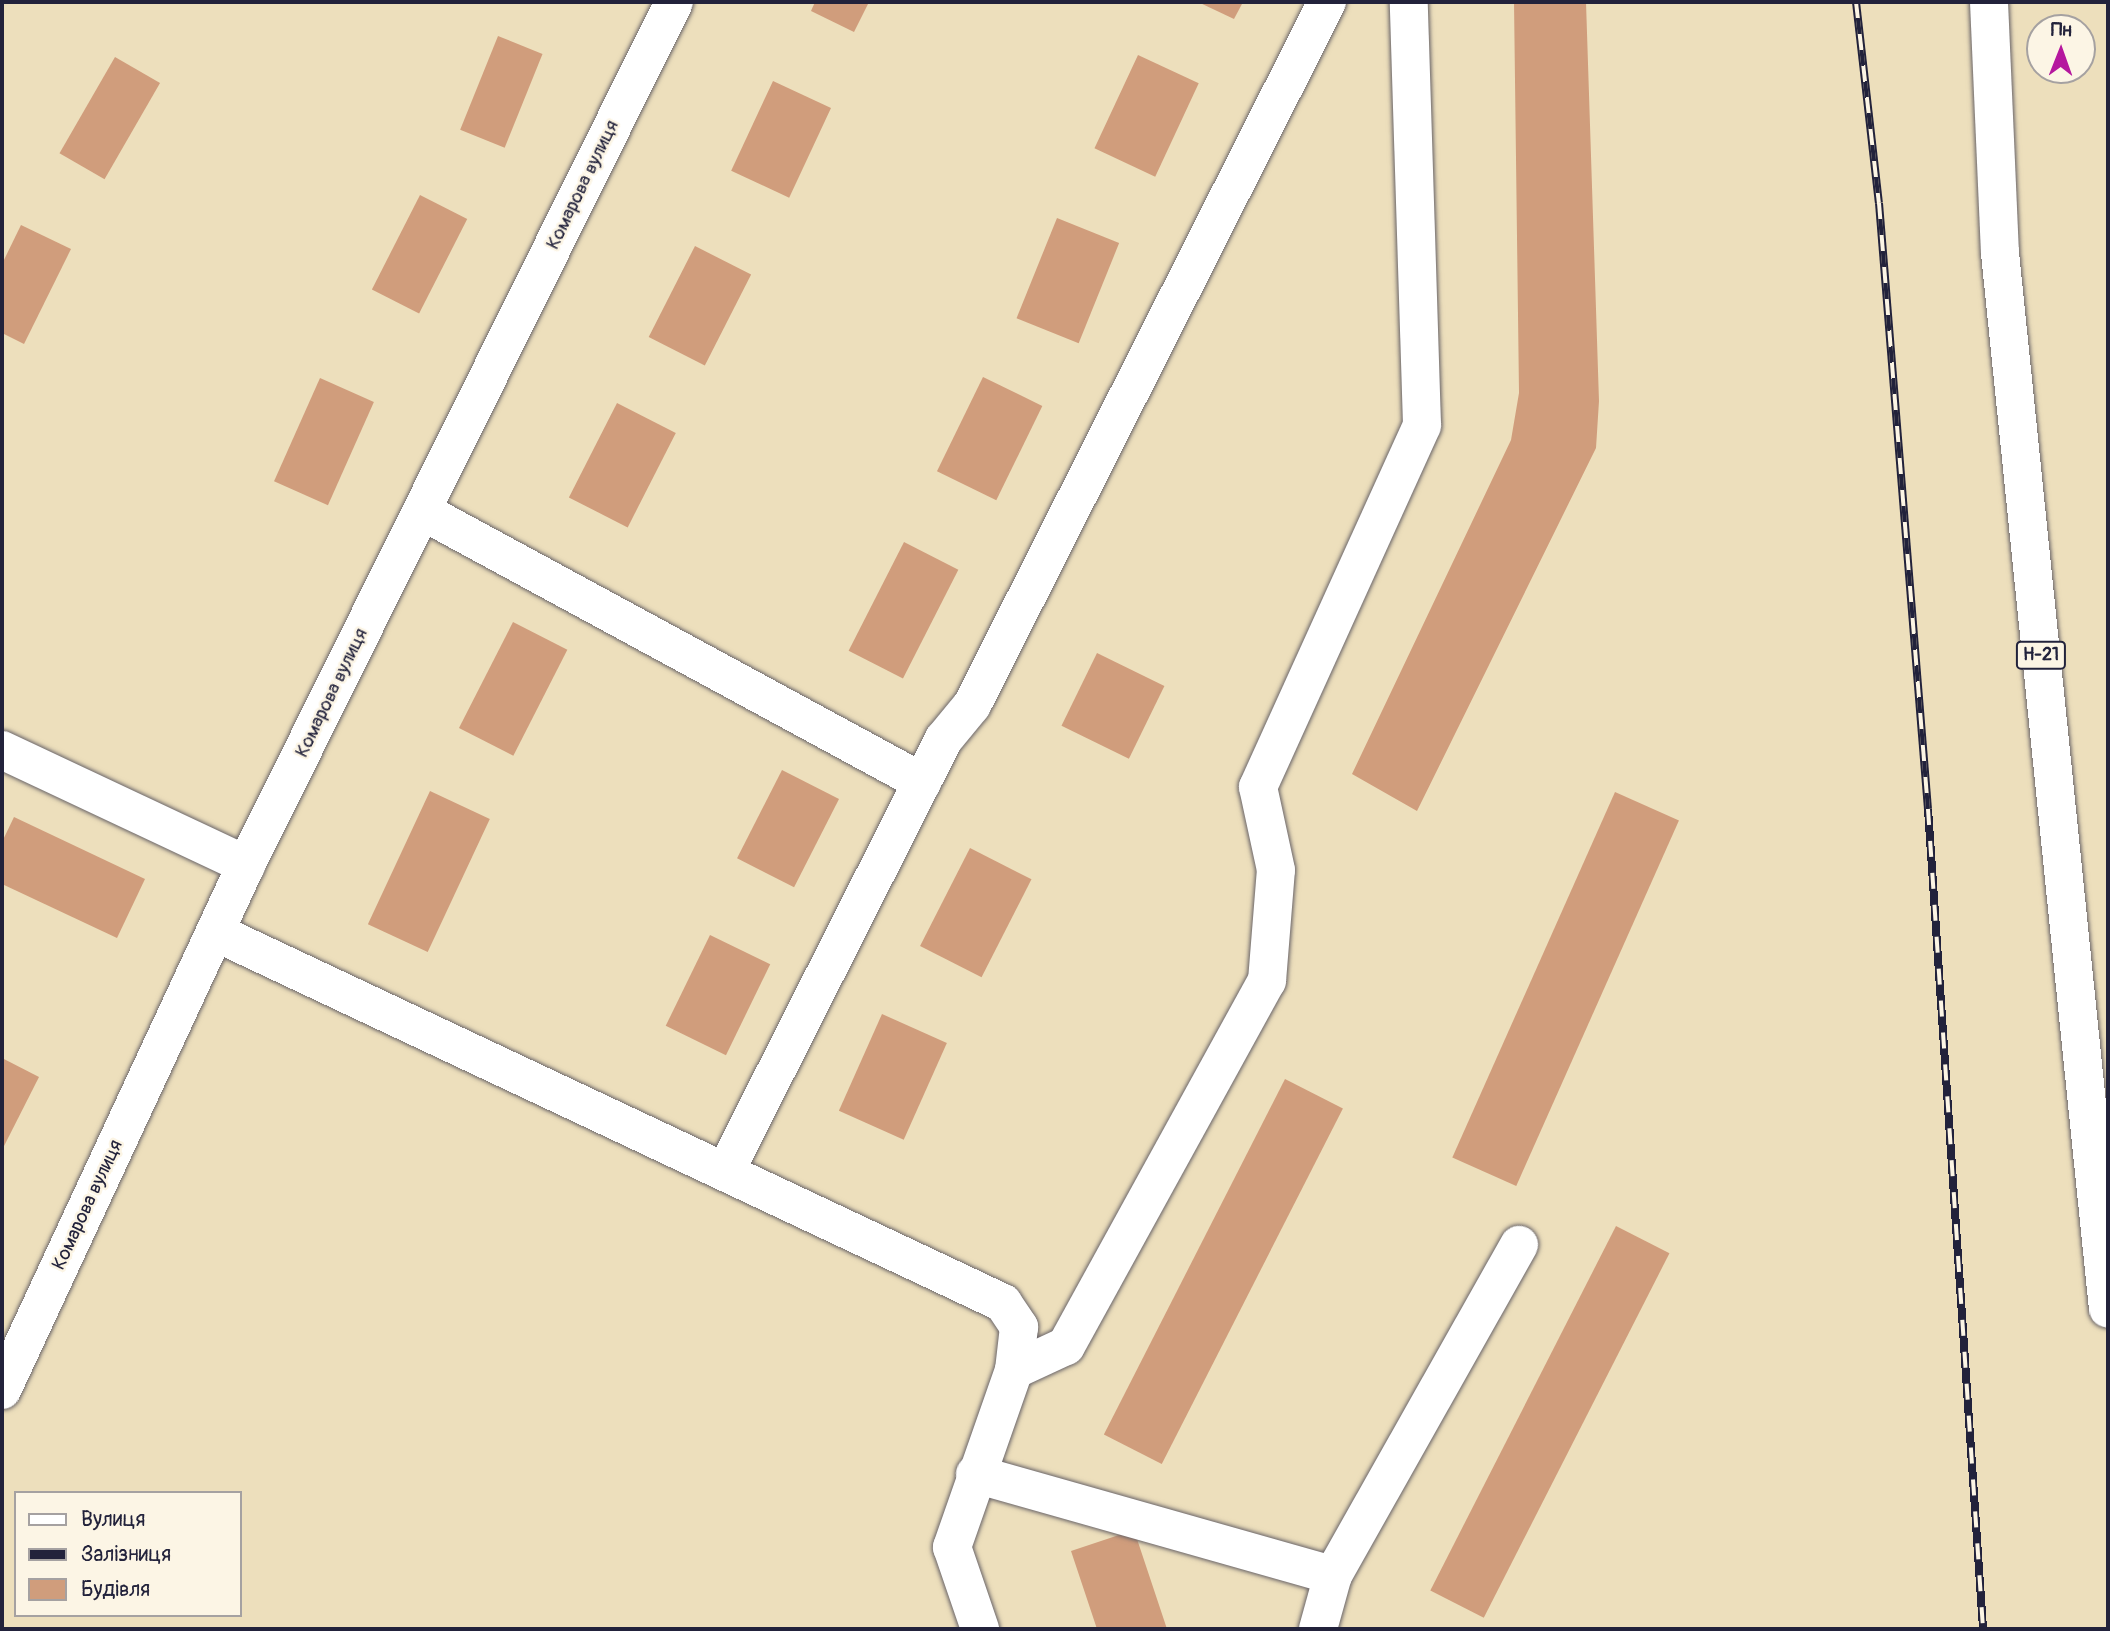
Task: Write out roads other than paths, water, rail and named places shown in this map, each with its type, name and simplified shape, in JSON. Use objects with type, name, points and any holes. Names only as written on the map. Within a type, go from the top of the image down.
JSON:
[{"type":"street","name":"Комарова вулиця","points":[[2,1390],[246,865],[674,2]]},
{"type":"street","points":[[725,1172],[944,739],[972,705],[1327,2]]},
{"type":"street","points":[[1014,1370],[1066,1346],[1267,981],[1276,870],[1258,787],[1422,425],[1409,2]]},
{"type":"street","name":"Н-21","points":[[1989,2],[2000,253],[2108,1308]]},
{"type":"street","points":[[422,511],[922,782]]},
{"type":"street","points":[[2,750],[246,865]]},
{"type":"street","points":[[215,932],[1003,1303],[1019,1327],[1014,1370],[975,1474],[952,1547],[980,1629]]},
{"type":"street","points":[[1318,1629],[1333,1575],[1520,1245]]},
{"type":"street","points":[[975,1474],[1333,1575]]},
{"type":"railway","points":[[1856,2],[1879,203],[1928,809],[1983,1629]]}]
